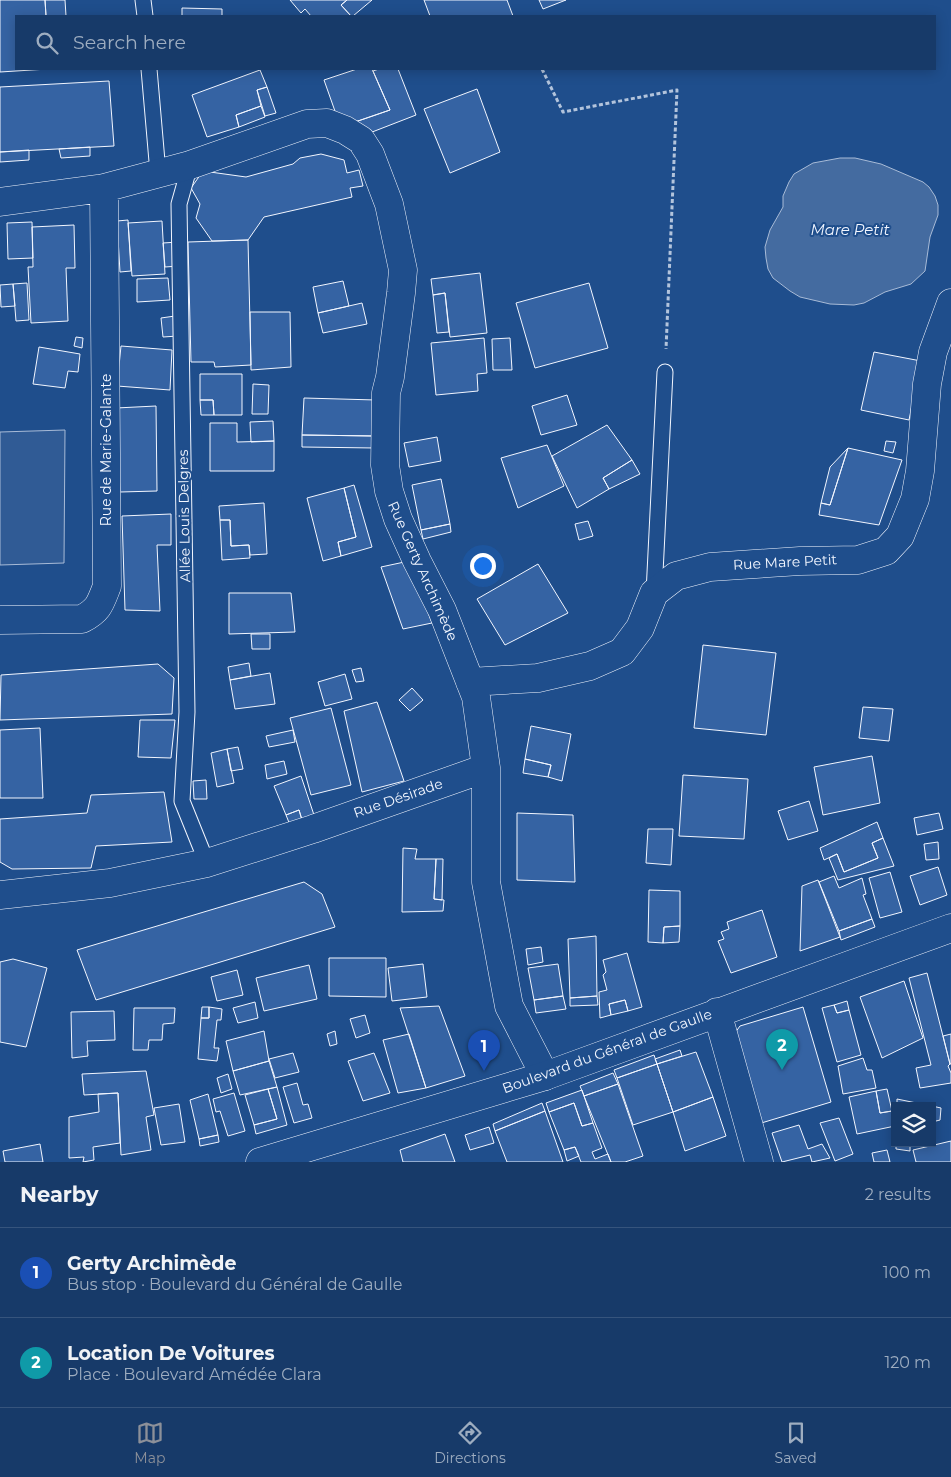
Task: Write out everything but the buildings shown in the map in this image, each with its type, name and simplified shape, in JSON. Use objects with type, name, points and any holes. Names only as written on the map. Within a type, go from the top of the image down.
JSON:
[{"type":"street","name":"Rue Gerty Archimède","points":[[0,202],[104,188],[190,165],[307,124],[327,123],[345,130],[361,140],[370,154],[389,204],[403,270],[386,393],[385,465],[389,491],[398,519],[416,561],[442,610],[476,697],[486,768]]},
{"type":"street","name":"Rue de Marie-Galante","points":[[0,620],[82,619],[93,613],[107,586],[104,188]]},
{"type":"street","name":"Rue Mare Petit","points":[[654,593],[676,576],[710,567],[800,561],[858,560],[886,551],[900,536],[915,499],[920,471],[927,384],[932,352],[951,304]]},
{"type":"street","points":[[470,682],[538,678],[590,666],[622,652],[640,628],[654,593]]},
{"type":"street","points":[[486,768],[486,882],[509,1006],[545,1076]]},
{"type":"street","name":"Rue Désirade","points":[[0,895],[110,883],[206,863],[313,829],[486,768]]},
{"type":"street","name":"Boulevard du Général de Gaulle","points":[[260,1162],[545,1076],[951,928]]},
{"type":"street","points":[[717,1012],[758,1162]]},
{"type":"lane","points":[[143,0],[144,15]]},
{"type":"lane","points":[[149,70],[158,174]]},
{"type":"lane","name":"Allée Louis Delgres","points":[[190,165],[179,204],[187,712],[182,801],[206,863]]},
{"type":"lane","points":[[654,593],[665,372]]},
{"type":"path","points":[[542,70],[563,112],[677,90],[665,372]]},
{"type":"shaded area","points":[[65,430],[64,563],[0,565],[0,432]]},
{"type":"water","name":"Mare Petit","points":[[840,158],[855,158],[881,164],[923,182],[935,196],[938,205],[938,215],[930,237],[925,271],[911,284],[885,292],[864,303],[854,305],[830,304],[800,297],[773,278],[768,269],[766,258],[765,247],[770,230],[783,207],[783,196],[794,174],[813,163]]},
{"type":"place","name":"Location De Voitures","points":[[782,1070]]},
{"type":"place","name":"Gerty Archimède","points":[[484,1071]]}]
